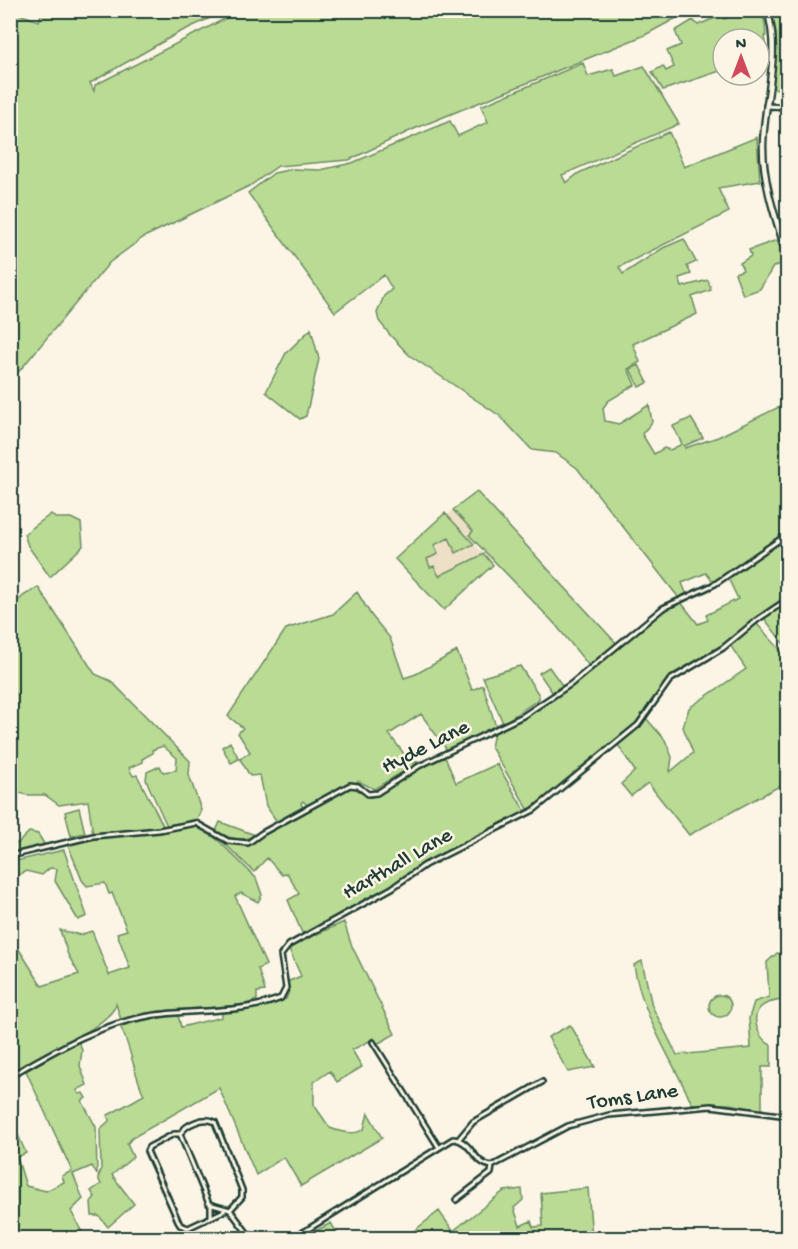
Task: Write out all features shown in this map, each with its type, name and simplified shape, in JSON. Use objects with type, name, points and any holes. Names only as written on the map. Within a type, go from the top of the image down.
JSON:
[{"type":"street","points":[[767,10],[773,37],[763,143],[764,173],[788,258]]},
{"type":"street","points":[[766,106],[788,107]]},
{"type":"street","name":"Hyde Lane","points":[[10,856],[93,836],[159,830],[196,823],[228,841],[248,843],[350,785],[358,786],[368,794],[377,793],[419,766],[523,716],[570,684],[663,608],[715,585],[788,534]]},
{"type":"street","name":"Harthall Lane","points":[[10,1076],[69,1043],[123,1021],[158,1014],[245,1006],[281,998],[286,988],[281,955],[289,945],[392,888],[425,865],[534,810],[638,725],[670,680],[723,648],[757,620],[788,599]]},
{"type":"street","points":[[373,1042],[438,1146]]},
{"type":"street","points":[[294,1239],[438,1146],[458,1140],[473,1122],[542,1082]]},
{"type":"street","name":"Toms Lane","points":[[456,1200],[490,1173],[492,1166],[568,1126],[609,1114],[711,1106],[788,1116]]},
{"type":"street","points":[[201,1120],[215,1122],[240,1182],[242,1197],[230,1210],[188,1228],[178,1223],[147,1151],[149,1147],[174,1134],[180,1134],[183,1129],[201,1120]]},
{"type":"street","points":[[180,1134],[211,1206],[211,1217]]},
{"type":"street","points":[[458,1140],[464,1142],[482,1163],[492,1166]]},
{"type":"street","points":[[211,1206],[224,1211]]},
{"type":"street","points":[[230,1210],[251,1239]]},
{"type":"shaded area","points":[[453,510],[473,531],[467,537],[447,515]]},
{"type":"shaded area","points":[[449,538],[456,553],[474,544],[484,554],[439,576],[434,566],[430,567],[427,560],[438,554],[434,545]]},
{"type":"green space","points":[[11,11],[39,21],[42,11],[225,11],[178,33],[90,83],[94,91],[95,85],[240,11],[682,11],[684,14],[645,35],[414,129],[349,160],[278,166],[251,185],[144,237],[110,262],[11,381]]},
{"type":"green space","points":[[746,11],[761,11],[765,27],[711,27],[711,74],[663,90],[652,72],[663,66],[666,71],[674,67],[667,51],[681,45],[675,31],[693,20],[698,25],[722,15],[724,19]]},
{"type":"green space","points":[[771,11],[783,11],[787,18],[787,84],[776,89],[771,87],[776,34]]},
{"type":"green space","points":[[583,63],[588,76],[613,69],[616,76],[644,66],[679,124],[562,175],[566,183],[579,173],[669,132],[684,167],[757,137],[760,181],[718,188],[729,212],[619,267],[623,274],[663,248],[684,239],[696,262],[687,266],[691,274],[679,278],[682,287],[708,280],[711,290],[692,297],[697,314],[633,344],[640,362],[628,369],[635,385],[608,401],[603,408],[605,421],[619,424],[649,405],[652,422],[642,434],[654,454],[664,448],[670,450],[682,444],[673,426],[691,418],[703,438],[684,446],[685,448],[718,437],[787,403],[787,532],[714,583],[706,573],[682,583],[687,595],[679,598],[577,468],[556,453],[532,450],[500,416],[409,355],[390,335],[379,321],[377,313],[384,296],[392,289],[384,275],[335,312],[248,193],[274,173],[293,169],[320,170],[352,163],[450,121],[458,136],[488,122],[481,106]]},
{"type":"green space","points":[[777,240],[785,262],[773,267],[760,289],[743,295],[735,273],[743,270],[740,263],[751,256],[749,250]]},
{"type":"green space","points":[[311,329],[319,359],[306,416],[300,419],[266,392],[286,353]]},
{"type":"green space","points":[[639,365],[648,383],[639,387],[630,369]]},
{"type":"green space","points":[[477,492],[617,644],[589,666],[555,624],[469,535],[473,531],[453,510]]},
{"type":"green space","points":[[445,513],[474,544],[456,553],[449,538],[434,545],[438,554],[427,559],[430,567],[434,566],[439,576],[484,554],[493,565],[444,610],[395,559]]},
{"type":"green space","points":[[51,514],[55,518],[71,518],[81,523],[83,546],[50,577],[28,546],[24,534]]},
{"type":"green space","points":[[787,535],[787,597],[717,650],[674,673],[633,728],[531,811],[528,809],[491,747],[494,733],[529,714],[572,685],[667,607],[680,601],[698,624],[708,620],[706,615],[738,599],[728,578]]},
{"type":"green space","points":[[38,587],[95,674],[111,681],[190,761],[189,775],[201,810],[197,819],[167,826],[146,780],[147,772],[160,766],[163,772],[176,770],[177,758],[163,746],[152,750],[153,753],[142,759],[143,762],[129,768],[133,776],[137,775],[164,827],[93,834],[88,801],[59,805],[45,795],[27,795],[17,792],[16,803],[11,808],[11,608],[23,596]]},
{"type":"green space","points":[[357,592],[371,615],[390,638],[404,678],[416,674],[457,651],[472,690],[483,685],[496,727],[447,750],[421,714],[389,734],[411,763],[421,761],[374,789],[358,781],[308,806],[303,801],[301,803],[304,810],[278,823],[266,806],[260,775],[250,776],[240,759],[250,752],[238,733],[243,728],[228,716],[286,629],[333,614]]},
{"type":"green space","points":[[783,604],[787,611],[787,648],[764,618]]},
{"type":"green space","points":[[756,623],[787,657],[787,782],[689,835],[648,783],[631,796],[621,784],[635,771],[618,745],[646,718],[665,740],[672,757],[670,772],[693,753],[683,727],[689,708],[746,669],[730,645]]},
{"type":"green space","points":[[520,666],[539,695],[539,699],[503,723],[483,677]]},
{"type":"green space","points":[[549,667],[562,685],[552,692],[539,673]]},
{"type":"green space","points":[[230,742],[239,759],[231,763],[222,747]]},
{"type":"green space","points":[[445,757],[456,783],[497,764],[526,813],[423,863],[381,893],[311,932],[302,933],[288,900],[299,894],[287,873],[282,875],[267,858],[254,872],[224,843],[250,845],[264,834],[346,789],[354,786],[371,797],[417,769]]},
{"type":"green space","points":[[79,808],[85,833],[71,836],[65,812]]},
{"type":"green space","points":[[220,822],[255,835],[240,839],[226,836],[216,831]]},
{"type":"green space","points":[[198,824],[220,842],[256,878],[262,895],[258,902],[241,893],[235,896],[266,965],[258,969],[265,991],[257,992],[257,1000],[249,1003],[153,1012],[121,1020],[116,1004],[111,1013],[86,1032],[11,1072],[10,935],[42,986],[79,974],[68,955],[60,930],[80,935],[92,931],[109,975],[130,968],[117,933],[127,930],[112,893],[109,894],[105,883],[87,886],[82,880],[68,845],[115,835]]},
{"type":"green space","points":[[29,832],[38,834],[46,847],[11,853],[11,845],[18,843]]},
{"type":"green space","points":[[64,850],[87,916],[78,920],[55,881],[57,869],[50,868],[42,875],[26,871],[11,879],[11,862]]},
{"type":"green space","points":[[344,922],[351,944],[395,1034],[377,1044],[373,1039],[352,1050],[362,1067],[337,1082],[330,1071],[314,1082],[314,1105],[330,1128],[347,1133],[364,1129],[368,1113],[382,1138],[301,1186],[284,1157],[256,1175],[219,1088],[132,1138],[127,1144],[133,1157],[112,1175],[134,1204],[108,1227],[99,1216],[92,1216],[91,1202],[95,1197],[91,1191],[101,1184],[98,1178],[101,1170],[100,1129],[109,1121],[108,1115],[144,1095],[119,1024],[178,1015],[181,1027],[222,1017],[221,1009],[246,1009],[286,999],[289,991],[287,982],[301,976],[288,947]]},
{"type":"green space","points":[[777,953],[787,956],[787,999],[763,1006],[756,1018],[760,1034],[771,1045],[771,1067],[762,1067],[762,1110],[729,1104],[692,1104],[650,1019],[643,1002],[634,965],[642,961],[652,1006],[677,1055],[751,1048],[749,1018],[754,1002],[769,997],[767,962]]},
{"type":"green space","points":[[720,995],[728,998],[731,1006],[728,1014],[720,1017],[712,1014],[709,1006],[712,998]]},
{"type":"green space","points":[[570,1025],[595,1067],[568,1072],[548,1037]]},
{"type":"green space","points":[[78,1041],[82,1050],[80,1066],[87,1085],[77,1090],[86,1098],[82,1101],[96,1127],[97,1175],[92,1166],[73,1174],[83,1199],[71,1211],[85,1238],[11,1238],[11,1130],[15,1128],[26,1153],[17,1157],[26,1186],[46,1191],[64,1182],[62,1176],[72,1171],[26,1071]]},
{"type":"green space","points":[[588,1188],[592,1238],[405,1238],[439,1211],[453,1231],[504,1191],[522,1189],[523,1200],[514,1208],[520,1226],[531,1221],[533,1227],[543,1226],[541,1193]]},
{"type":"green space","points":[[331,1223],[340,1238],[302,1238]]}]
